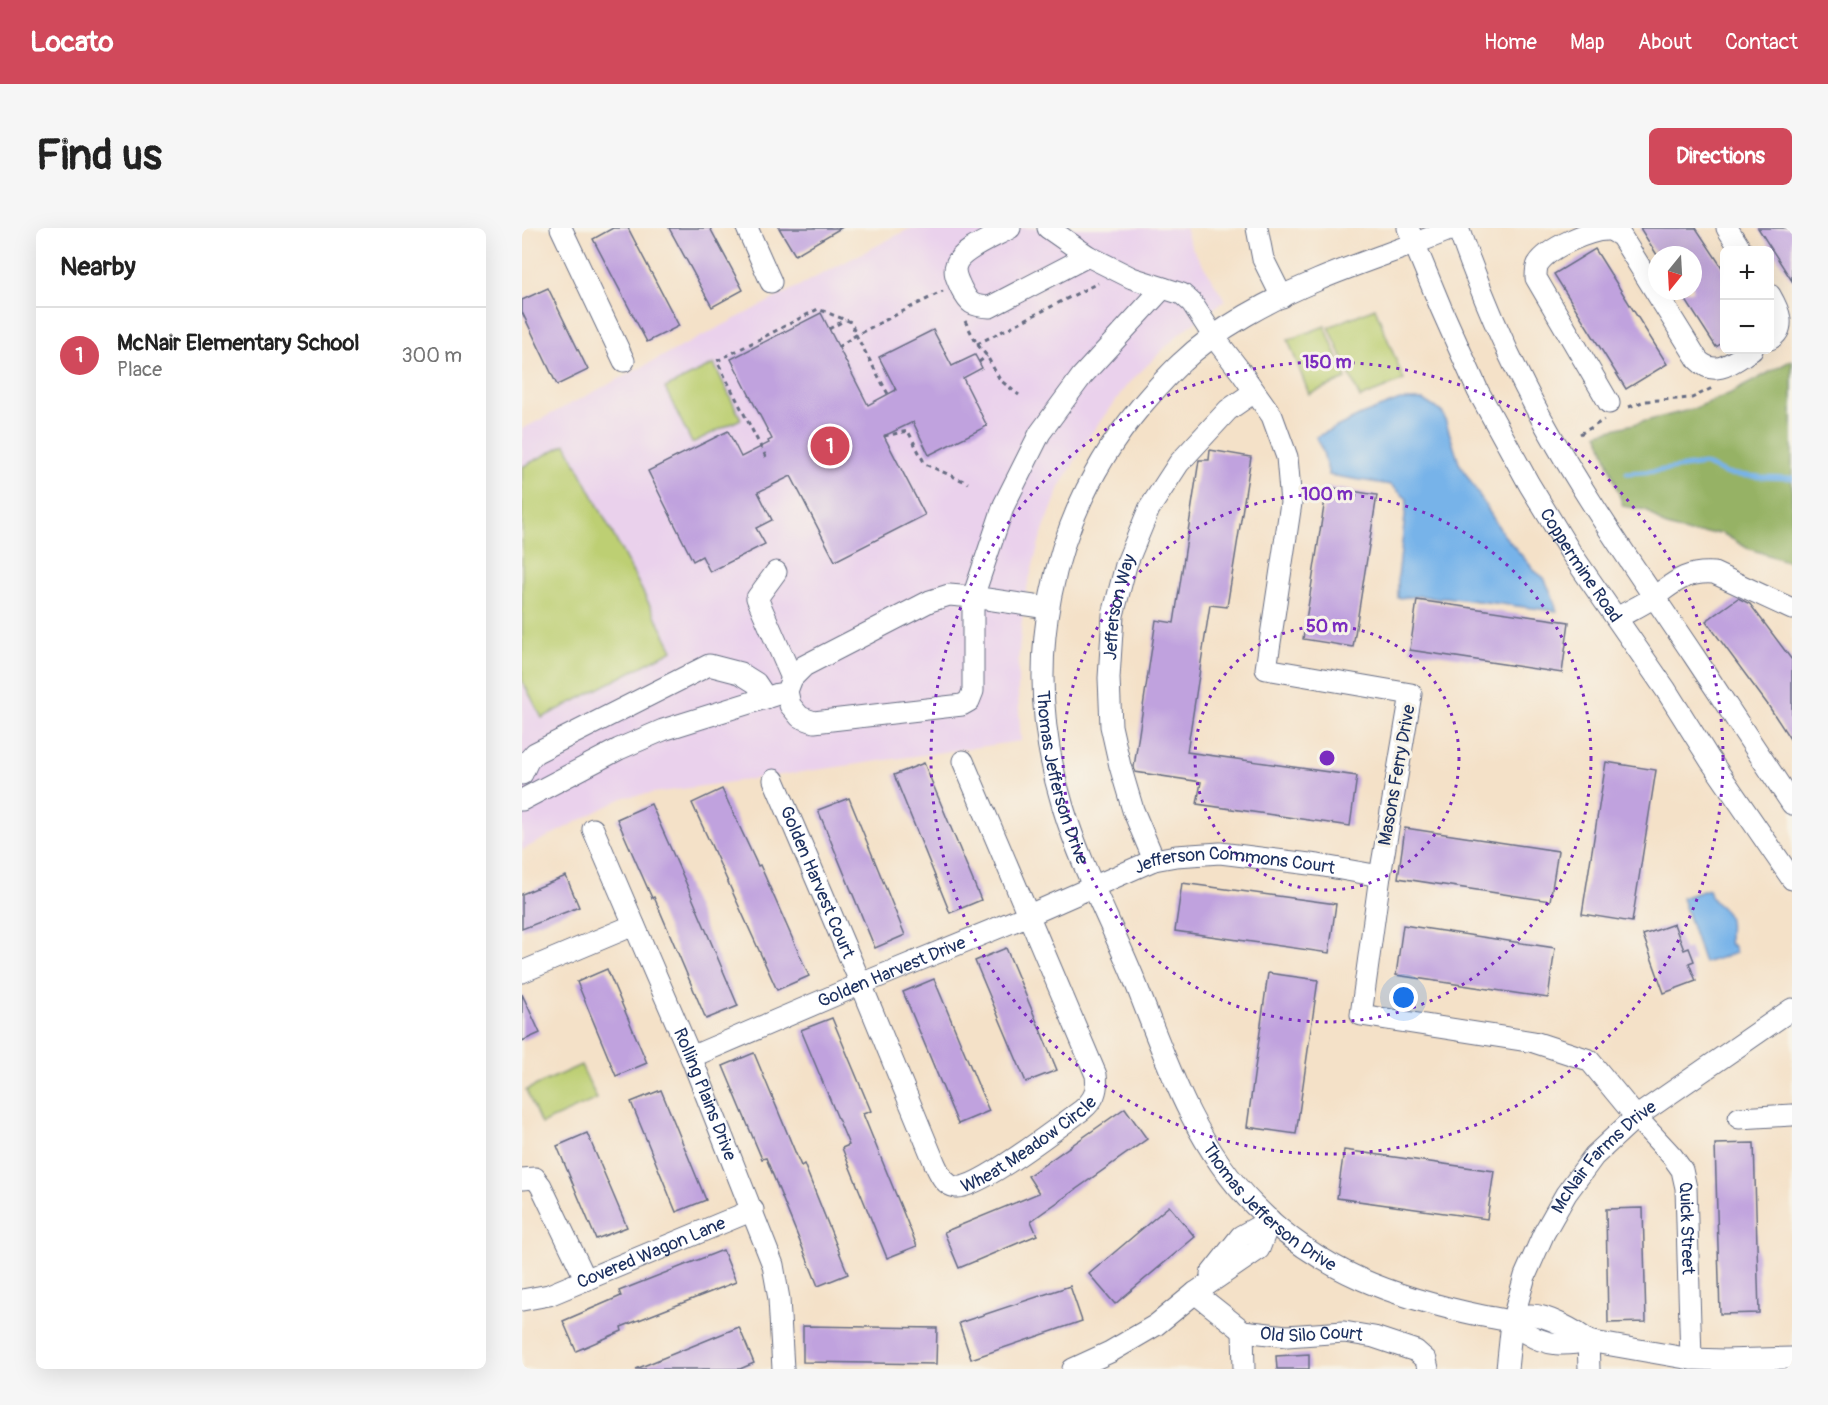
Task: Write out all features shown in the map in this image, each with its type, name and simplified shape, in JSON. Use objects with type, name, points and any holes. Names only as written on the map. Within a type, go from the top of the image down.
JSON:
[{"type":"street","points":[[561,228],[624,361]]},
{"type":"street","points":[[747,228],[771,282]]},
{"type":"street","points":[[1010,228],[963,254],[956,265],[955,276],[968,301],[977,306],[990,308],[1088,256]]},
{"type":"street","name":"Masons Ferry Drive","points":[[1048,228],[1088,256],[1132,278],[1182,294],[1192,303],[1272,416],[1287,457],[1291,503],[1266,669],[1411,694],[1380,876],[1361,1015],[1534,1041],[1589,1060],[1636,1117]]},
{"type":"street","points":[[1257,228],[1263,259],[1282,297]]},
{"type":"street","points":[[1456,228],[1499,332],[1526,388],[1587,496],[1792,804]]},
{"type":"street","name":"Thomas Jefferson Drive","points":[[1456,228],[1411,236],[1282,297],[1214,337],[1181,363],[1154,392],[1116,439],[1077,510],[1057,568],[1048,608],[1042,670],[1044,711],[1049,752],[1065,813],[1093,888],[1116,935],[1192,1118],[1226,1172],[1253,1205],[1303,1247],[1360,1280],[1422,1302],[1512,1322]]},
{"type":"street","points":[[1727,228],[1738,246]]},
{"type":"street","points":[[1614,410],[1536,278],[1536,267],[1542,259],[1563,245],[1597,231],[1612,230],[1622,236],[1698,360],[1705,367],[1721,368],[1745,354]]},
{"type":"street","name":"Coppermine Road","points":[[1411,236],[1478,391],[1528,484],[1571,553],[1792,879]]},
{"type":"street","points":[[776,572],[757,598],[790,684],[790,705],[800,717],[814,722],[962,705],[969,701],[973,691],[973,597],[1004,505],[1040,434],[1082,376],[1163,288]]},
{"type":"street","points":[[1774,302],[1779,310],[1781,324],[1774,336]]},
{"type":"street","name":"Jefferson Way","points":[[1154,860],[1133,810],[1111,726],[1108,678],[1113,615],[1126,565],[1149,509],[1179,463],[1228,410],[1254,392]]},
{"type":"street","points":[[1617,618],[1654,597],[1684,576],[1702,572],[1714,573],[1792,609]]},
{"type":"street","points":[[522,800],[619,749],[654,734],[766,698],[790,684],[804,666],[930,601],[949,595],[1048,608]]},
{"type":"street","points":[[522,774],[535,753],[710,665],[740,673],[756,682],[766,698]]},
{"type":"street","points":[[963,761],[1029,915]]},
{"type":"street","name":"Golden Harvest Court","points":[[774,780],[861,984]]},
{"type":"street","name":"Rolling Plains Drive","points":[[593,829],[691,1057],[773,1265],[779,1299],[783,1369]]},
{"type":"street","name":"Jefferson Commons Court","points":[[1093,888],[1154,860],[1220,853],[1318,865],[1380,876]]},
{"type":"street","name":"Golden Harvest Drive","points":[[691,1057],[1093,888]]},
{"type":"street","name":"Wheat Meadow Circle","points":[[861,984],[943,1181],[955,1187],[967,1186],[987,1177],[1083,1110],[1092,1102],[1097,1088],[1096,1075],[1029,915]]},
{"type":"street","points":[[522,972],[634,926]]},
{"type":"street","name":"McNair Farms Drive","points":[[1507,1369],[1512,1322],[1525,1276],[1544,1233],[1566,1194],[1594,1156],[1636,1117],[1792,1009]]},
{"type":"street","points":[[1739,1118],[1792,1115]]},
{"type":"street","name":"Quick Street","points":[[1636,1117],[1682,1170],[1686,1188],[1691,1359]]},
{"type":"street","points":[[522,1179],[535,1178],[541,1186],[586,1280]]},
{"type":"street","name":"Covered Wagon Lane","points":[[522,1300],[549,1295],[753,1210]]},
{"type":"street","points":[[1073,1369],[1110,1352],[1156,1325],[1195,1293],[1259,1249],[1270,1220]]},
{"type":"street","name":"Old Silo Court","points":[[1195,1293],[1243,1331],[1287,1336],[1344,1332],[1374,1337],[1416,1351],[1425,1360],[1428,1369]]},
{"type":"street","name":"Covered Wagon Lane","points":[[522,1314],[549,1295]]},
{"type":"street","points":[[1512,1322],[1531,1315],[1565,1326],[1588,1341],[1691,1359],[1792,1358]]},
{"type":"street","points":[[1243,1331],[1244,1369]]},
{"type":"street","points":[[1588,1341],[1589,1369]]},
{"type":"path","points":[[977,344],[1105,279]]},
{"type":"path","points":[[838,347],[856,335],[947,289]]},
{"type":"path","points":[[766,457],[717,361],[818,309],[851,322],[888,394]]},
{"type":"path","points":[[829,328],[845,320]]},
{"type":"path","points":[[979,362],[987,356]]},
{"type":"path","points":[[1580,434],[1614,410],[1644,401],[1684,400],[1720,384]]},
{"type":"path","points":[[1700,388],[1703,393]]},
{"type":"path","points":[[884,436],[908,431],[925,464],[968,483]]},
{"type":"shaded area","points":[[911,228],[1185,228],[1191,246],[1225,300],[1179,334],[1127,385],[1088,438],[1060,487],[1040,539],[1024,599],[1018,662],[1021,741],[625,797],[522,850],[522,429]]},
{"type":"green space","points":[[1375,308],[1404,380],[1360,398],[1329,327]]},
{"type":"green space","points":[[1325,326],[1346,379],[1309,394],[1288,340]]},
{"type":"green space","points":[[1792,360],[1792,563],[1747,548],[1722,533],[1689,533],[1664,525],[1646,510],[1623,506],[1598,433],[1693,409],[1731,393]]},
{"type":"green space","points":[[714,364],[741,419],[692,443],[665,388]]},
{"type":"green space","points":[[566,444],[673,650],[542,718],[522,680],[522,467]]},
{"type":"green space","points":[[581,1065],[597,1099],[541,1124],[526,1090]]},
{"type":"water","points":[[1400,400],[1423,400],[1443,413],[1459,463],[1503,534],[1544,578],[1557,611],[1445,597],[1439,599],[1422,596],[1398,598],[1398,577],[1407,499],[1391,485],[1329,475],[1316,437],[1361,415]]},
{"type":"water","points":[[1709,889],[1714,901],[1728,916],[1730,945],[1733,945],[1736,953],[1704,963],[1682,898]]},
{"type":"building","points":[[613,228],[628,228],[679,326],[647,342],[593,239]]},
{"type":"building","points":[[669,228],[710,228],[743,290],[712,307]]},
{"type":"building","points":[[779,228],[841,228],[795,255]]},
{"type":"building","points":[[1640,228],[1696,228],[1720,264],[1720,344],[1716,347],[1686,300],[1702,300],[1702,246],[1651,246]]},
{"type":"building","points":[[1758,228],[1792,228],[1792,281],[1774,253],[1774,246],[1770,246]]},
{"type":"building","points":[[1595,249],[1667,364],[1626,389],[1554,274]]},
{"type":"building","points":[[548,288],[588,370],[557,385],[522,312],[522,300]]},
{"type":"building","points":[[821,313],[868,405],[896,390],[879,357],[933,330],[952,366],[975,355],[982,368],[963,378],[987,426],[929,455],[913,422],[884,436],[925,515],[835,561],[791,476],[758,492],[772,520],[756,528],[765,544],[710,572],[702,556],[693,561],[648,471],[728,431],[741,457],[769,443],[768,441],[772,439],[731,359]]},
{"type":"building","points":[[1210,450],[1251,457],[1227,607],[1210,605],[1187,752],[1357,776],[1350,826],[1197,804],[1201,782],[1135,772],[1156,620],[1174,623],[1199,460],[1209,460]]},
{"type":"building","points":[[1327,487],[1377,495],[1353,647],[1303,639]]},
{"type":"building","points":[[1738,598],[1750,604],[1792,660],[1792,742],[1768,705],[1706,621]]},
{"type":"building","points":[[1417,600],[1569,622],[1562,673],[1410,650]]},
{"type":"building","points":[[1606,762],[1656,770],[1632,922],[1582,914]]},
{"type":"building","points":[[924,763],[981,900],[950,913],[894,775]]},
{"type":"building","points":[[722,789],[758,866],[760,865],[809,976],[777,990],[692,803]]},
{"type":"building","points":[[849,798],[905,935],[875,948],[818,810]]},
{"type":"building","points":[[651,804],[738,1006],[706,1019],[654,897],[652,898],[617,819]]},
{"type":"building","points":[[1405,828],[1558,851],[1550,901],[1398,878]]},
{"type":"building","points":[[566,876],[579,907],[522,929],[522,894]]},
{"type":"building","points":[[1182,883],[1336,904],[1329,953],[1175,931]]},
{"type":"building","points":[[1674,924],[1684,950],[1689,948],[1694,961],[1689,963],[1696,981],[1664,993],[1643,935]]},
{"type":"building","points":[[1403,925],[1555,948],[1548,998],[1396,975]]},
{"type":"building","points":[[1006,948],[1057,1070],[1026,1082],[975,961]]},
{"type":"building","points":[[607,969],[647,1063],[616,1076],[577,982]]},
{"type":"building","points":[[1268,973],[1318,980],[1296,1134],[1247,1127]]},
{"type":"building","points":[[934,979],[989,1111],[958,1124],[903,992]]},
{"type":"building","points":[[522,994],[540,1033],[522,1041]]},
{"type":"building","points":[[832,1018],[871,1111],[863,1114],[917,1246],[887,1258],[842,1148],[849,1145],[801,1030]]},
{"type":"building","points":[[754,1053],[801,1166],[804,1164],[848,1274],[818,1286],[766,1158],[762,1159],[723,1066]]},
{"type":"building","points":[[661,1090],[706,1200],[676,1212],[631,1102]]},
{"type":"building","points":[[1125,1108],[1147,1139],[1031,1221],[1037,1235],[959,1268],[944,1232],[1039,1193],[1028,1176]]},
{"type":"building","points":[[587,1133],[627,1227],[596,1239],[557,1146]]},
{"type":"building","points":[[1754,1143],[1759,1313],[1720,1314],[1715,1144]]},
{"type":"building","points":[[1344,1150],[1494,1171],[1487,1219],[1337,1198]]},
{"type":"building","points":[[1169,1206],[1195,1237],[1115,1304],[1089,1274]]},
{"type":"building","points":[[1643,1208],[1646,1322],[1608,1323],[1606,1209]]},
{"type":"building","points":[[723,1250],[736,1282],[621,1327],[622,1331],[576,1351],[563,1321],[621,1296],[619,1291]]},
{"type":"building","points":[[1070,1286],[1082,1321],[971,1359],[959,1323]]},
{"type":"building","points":[[803,1326],[937,1328],[936,1364],[803,1362]]},
{"type":"building","points":[[739,1327],[754,1363],[740,1369],[636,1369]]},
{"type":"building","points":[[1309,1354],[1309,1369],[1277,1369],[1276,1356]]},
{"type":"waterway","points":[[1627,473],[1704,464],[1727,474],[1792,478]]},
{"type":"place","name":"McNair Elementary School","points":[[830,446]]}]
